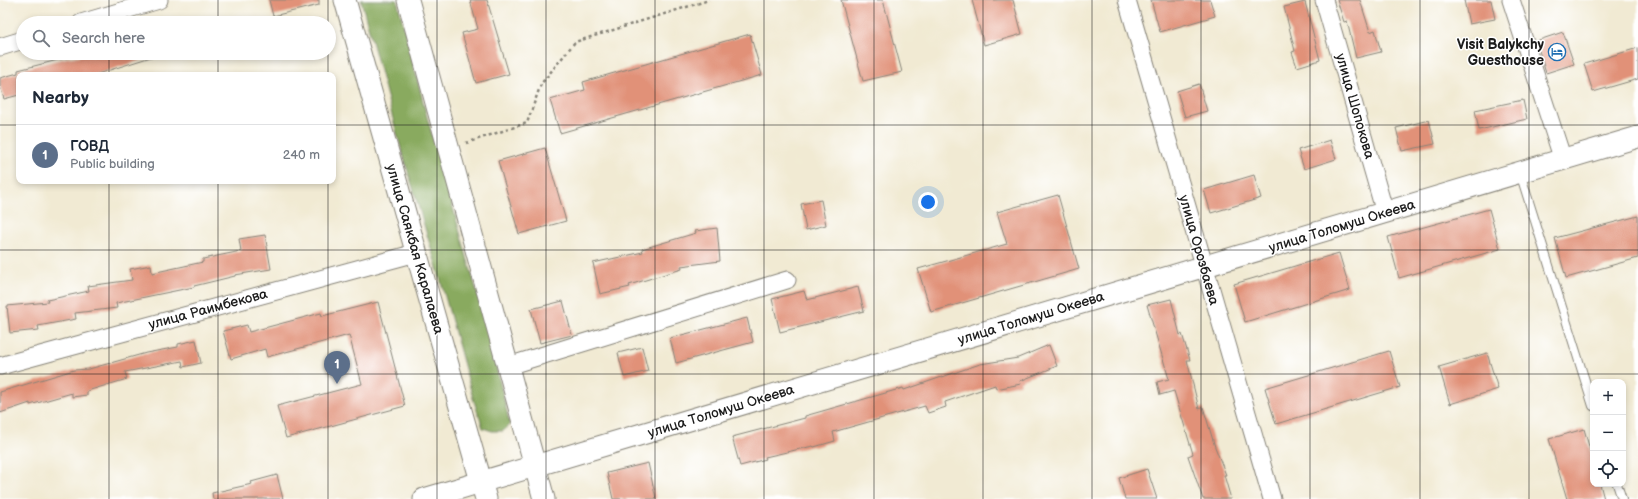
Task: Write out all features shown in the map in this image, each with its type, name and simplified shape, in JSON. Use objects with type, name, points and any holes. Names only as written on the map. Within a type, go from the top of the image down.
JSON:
[{"type":"street","points":[[105,16],[159,0]]},
{"type":"street","name":"улица Саякбая Каралаева","points":[[345,0],[484,490]]},
{"type":"street","points":[[408,0],[544,499]]},
{"type":"street","name":"улица Орозбаева","points":[[1127,0],[1272,499]]},
{"type":"street","name":"улица Шопокова","points":[[1324,0],[1386,213]]},
{"type":"street","points":[[1512,0],[1562,160]]},
{"type":"street","points":[[0,47],[16,42]]},
{"type":"street","name":"улица Толомуш Океева","points":[[424,499],[484,490],[535,466],[1638,137]]},
{"type":"street","name":"улица Раимбекова","points":[[0,366],[416,253]]},
{"type":"street","points":[[508,366],[787,280]]},
{"type":"lane","points":[[1520,173],[1590,396]]},
{"type":"lane","points":[[1618,487],[1622,499]]},
{"type":"path","points":[[448,149],[527,123],[541,84],[575,42],[709,0]]},
{"type":"green space","points":[[361,0],[397,0],[427,117],[485,320],[510,425],[503,431],[492,431],[483,428],[473,398],[440,278],[400,145]]},
{"type":"building","points":[[269,0],[319,0],[319,5],[273,16]]},
{"type":"building","points":[[470,0],[487,0],[509,74],[476,83],[462,33],[478,29]]},
{"type":"building","points":[[841,0],[883,0],[902,72],[863,81]]},
{"type":"building","points":[[972,0],[1013,0],[1022,34],[984,45]]},
{"type":"building","points":[[1151,0],[1210,0],[1215,16],[1160,32]]},
{"type":"building","points":[[1337,0],[1360,0],[1370,32],[1375,30],[1381,52],[1356,58],[1347,21],[1344,22]]},
{"type":"building","points":[[1464,0],[1491,0],[1495,19],[1469,24]]},
{"type":"building","points":[[1305,2],[1320,60],[1297,67],[1292,52],[1295,51],[1284,7]]},
{"type":"building","points":[[1563,32],[1574,64],[1546,73],[1536,41]]},
{"type":"building","points":[[750,34],[762,75],[560,133],[550,100],[585,90],[583,82]]},
{"type":"building","points":[[1638,48],[1638,79],[1593,92],[1584,64]]},
{"type":"building","points":[[58,60],[141,60],[103,72],[18,72],[18,70]]},
{"type":"building","points":[[16,74],[16,96],[4,99],[0,86],[0,78]]},
{"type":"building","points":[[1199,84],[1207,111],[1185,117],[1177,91]]},
{"type":"building","points":[[1523,100],[1527,119],[1479,130],[1475,110]]},
{"type":"building","points":[[1429,120],[1435,144],[1402,151],[1396,128]]},
{"type":"building","points":[[1330,140],[1336,159],[1304,169],[1298,150]]},
{"type":"building","points":[[545,148],[566,221],[519,234],[498,161]]},
{"type":"building","points":[[1254,175],[1261,198],[1211,213],[1204,190]]},
{"type":"building","points":[[1058,195],[1079,269],[931,312],[918,269],[1007,244],[997,212]]},
{"type":"building","points":[[821,200],[826,225],[806,230],[801,204]]},
{"type":"building","points":[[1489,209],[1500,249],[1399,278],[1388,237]]},
{"type":"building","points":[[1638,216],[1638,258],[1566,278],[1555,238]]},
{"type":"building","points":[[717,228],[720,261],[681,266],[682,269],[629,285],[630,287],[600,294],[593,263],[643,252],[642,249],[696,233],[695,231]]},
{"type":"building","points":[[265,235],[271,269],[235,275],[194,287],[116,303],[117,308],[75,313],[76,319],[38,326],[39,330],[10,333],[7,306],[48,302],[47,300],[89,291],[88,286],[132,280],[130,269],[151,265],[152,273],[203,262],[203,259],[241,251],[239,239]]},
{"type":"building","points":[[1339,253],[1350,290],[1245,322],[1234,284]]},
{"type":"building","points":[[858,287],[864,311],[780,332],[772,299],[804,291],[807,300]]},
{"type":"building","points":[[1171,299],[1180,335],[1182,334],[1190,360],[1187,360],[1199,409],[1203,407],[1215,447],[1226,475],[1224,475],[1231,499],[1203,499],[1188,456],[1193,454],[1174,391],[1160,395],[1157,382],[1169,379],[1147,305]]},
{"type":"building","points":[[563,301],[572,335],[540,343],[531,309]]},
{"type":"building","points":[[378,302],[405,406],[286,438],[277,406],[362,384],[349,335],[267,357],[265,349],[231,359],[223,331],[247,325],[249,332],[321,313],[322,316]]},
{"type":"building","points":[[747,318],[753,342],[676,363],[670,338]]},
{"type":"building","points":[[196,340],[201,363],[183,367],[182,361],[125,372],[127,379],[87,391],[87,395],[72,397],[72,393],[30,405],[30,403],[0,413],[0,392],[74,370],[89,369],[146,353],[178,347],[178,344]]},
{"type":"building","points":[[1049,345],[1057,366],[1020,381],[1021,384],[996,389],[995,385],[945,402],[946,407],[928,413],[925,406],[833,432],[835,441],[765,457],[766,459],[740,466],[732,437],[805,418],[805,416],[903,388],[904,390],[980,364],[1018,358]]},
{"type":"building","points":[[642,347],[648,371],[624,377],[618,353]]},
{"type":"building","points":[[1389,351],[1400,387],[1276,424],[1265,388]]},
{"type":"building","points":[[1487,353],[1498,389],[1450,404],[1439,367]]},
{"type":"building","points":[[1584,429],[1590,450],[1590,487],[1601,487],[1604,499],[1567,499],[1549,439]]},
{"type":"building","points":[[648,463],[656,499],[613,499],[607,473]]},
{"type":"building","points":[[1147,469],[1157,499],[1125,499],[1119,478]]},
{"type":"building","points":[[277,475],[283,499],[213,499],[212,493],[252,484],[251,482]]},
{"type":"place","name":"Visit Balykchy Guesthouse","points":[[1557,52]]},
{"type":"place","name":"ГОВД","points":[[337,384]]}]
